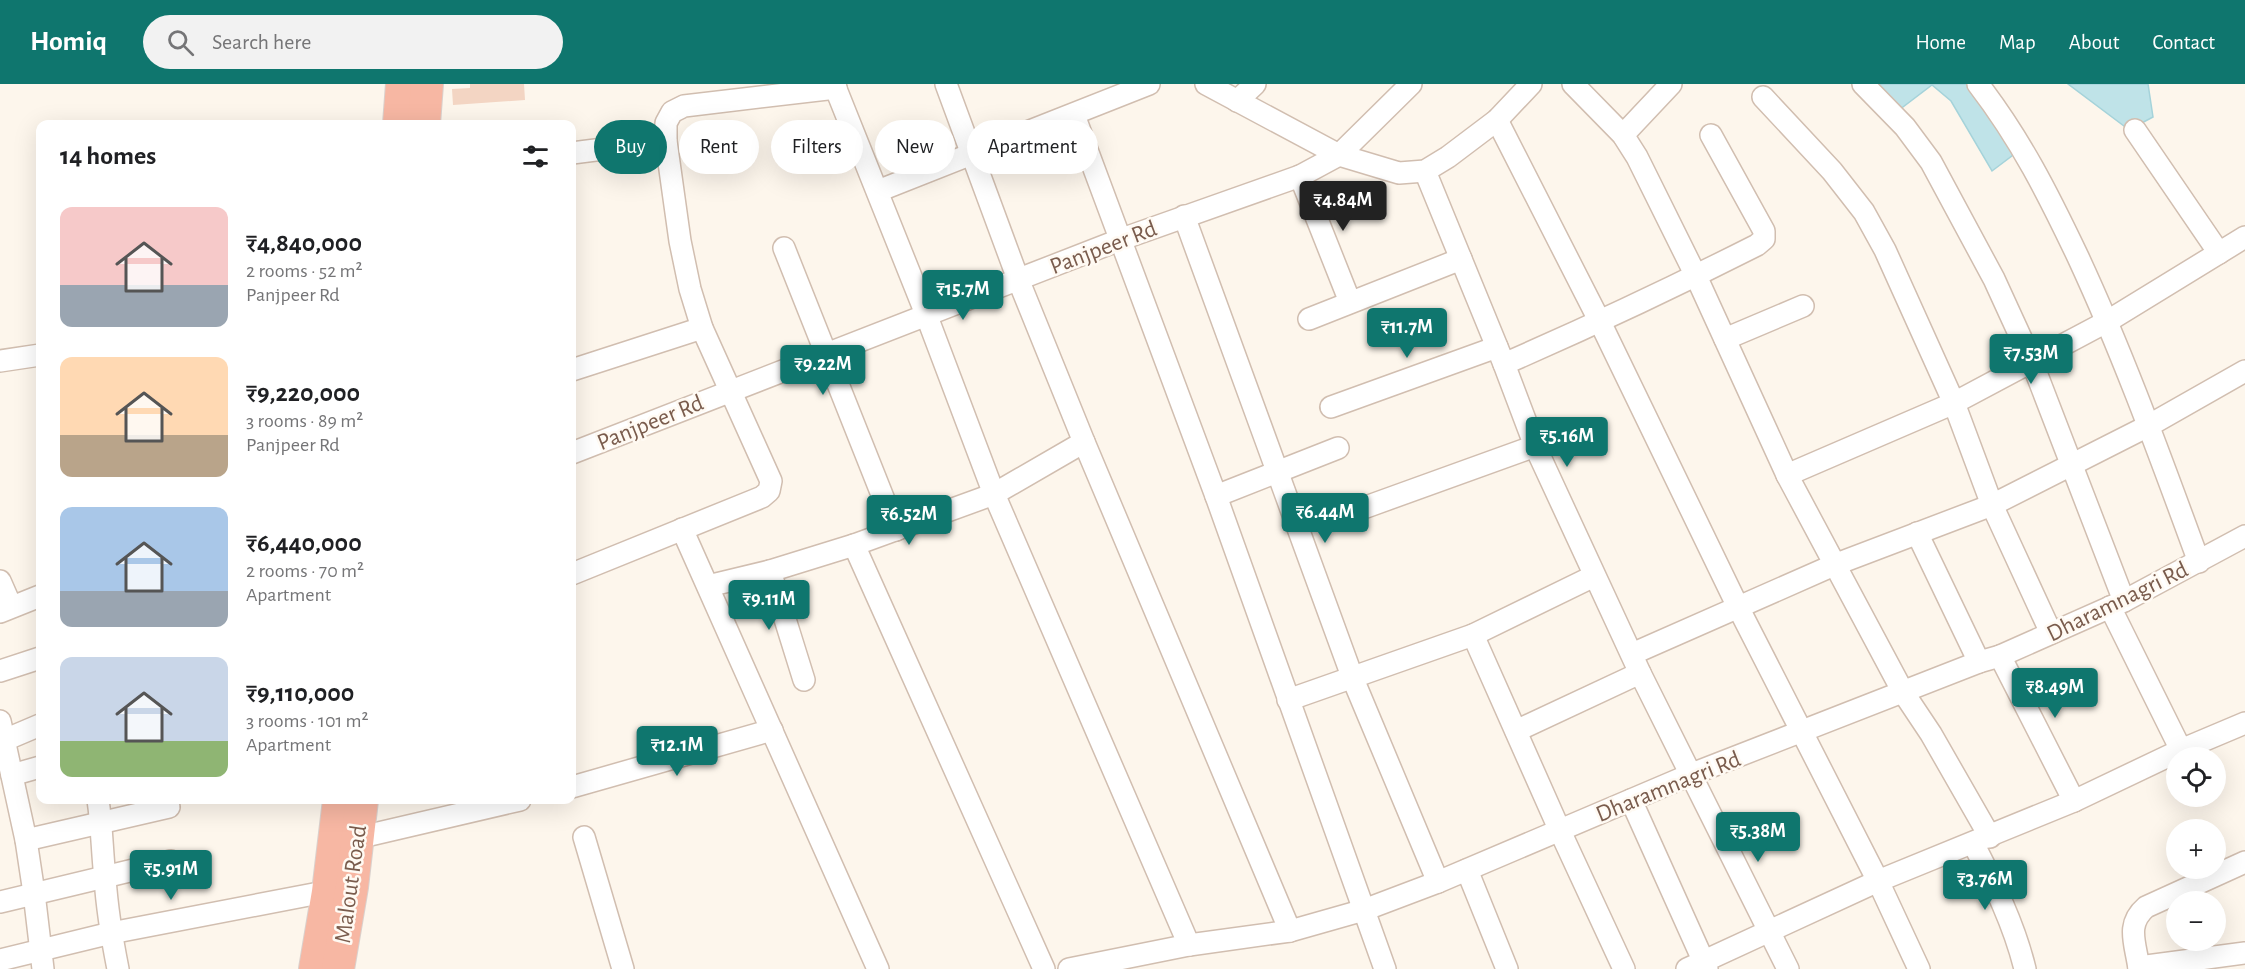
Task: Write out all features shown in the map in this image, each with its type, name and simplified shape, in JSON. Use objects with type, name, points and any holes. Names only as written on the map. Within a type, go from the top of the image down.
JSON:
[{"type":"highway","points":[[399,120],[402,84]]},
{"type":"highway","points":[[424,120],[427,84]]},
{"type":"highway","name":"Malout Road","points":[[338,969],[339,804]]},
{"type":"highway","name":"Malout Road","points":[[315,969],[357,838],[361,804]]},
{"type":"street","points":[[946,84],[967,138]]},
{"type":"street","points":[[1061,120],[1149,84]]},
{"type":"street","points":[[1206,84],[1339,155],[1399,173],[1425,171],[1497,120],[1531,84]]},
{"type":"street","points":[[1237,101],[1255,84]]},
{"type":"street","name":"Panjpeer Rd","points":[[576,451],[1122,238],[1300,176],[1339,155],[1411,84]]},
{"type":"street","points":[[1573,84],[1623,135],[1637,157],[1696,276],[1787,475],[1903,692],[1931,734],[1982,840],[2019,944],[2025,969]]},
{"type":"street","points":[[1623,135],[1671,84]]},
{"type":"street","points":[[1863,84],[1905,127],[1930,162],[1994,279],[2032,362],[2072,466],[2117,604],[2180,747]]},
{"type":"street","points":[[1978,84],[2026,153],[2054,206],[2108,321],[2199,562]]},
{"type":"street","points":[[667,121],[672,112],[684,106],[835,86],[926,314],[994,494],[1189,945]]},
{"type":"street","points":[[1763,97],[1832,171],[1864,212],[1905,293],[1954,403],[1992,505],[2051,633]]},
{"type":"street","points":[[1074,115],[1122,238],[1385,969]]},
{"type":"street","points":[[1497,120],[1599,322],[1738,607],[1878,881],[1919,969]]},
{"type":"street","points":[[2135,130],[2219,253]]},
{"type":"street","points":[[1331,407],[1500,356],[1599,322],[1757,245],[1764,239],[1764,231],[1711,135]]},
{"type":"street","points":[[576,572],[762,496],[769,491],[771,481],[702,328],[690,289],[680,242],[667,148]]},
{"type":"street","points":[[576,152],[594,150]]},
{"type":"street","points":[[878,191],[967,156]]},
{"type":"street","points":[[1425,171],[1535,446],[1594,576],[1788,969]]},
{"type":"street","points":[[980,174],[1018,279],[1084,442],[1290,931]]},
{"type":"street","points":[[1300,176],[1350,302]]},
{"type":"street","points":[[1184,216],[1353,679],[1438,882]]},
{"type":"street","points":[[1787,475],[1954,403],[2108,321],[2245,237]]},
{"type":"street","points":[[784,248],[896,530]]},
{"type":"street","points":[[1309,319],[1461,259]]},
{"type":"street","points":[[1725,339],[1803,306]]},
{"type":"street","points":[[576,369],[702,328]]},
{"type":"street","points":[[0,361],[36,356]]},
{"type":"street","points":[[1516,730],[1738,607],[1834,565],[1992,505],[2148,426],[2245,371]]},
{"type":"street","points":[[708,586],[770,571],[854,545],[994,494],[1084,442]]},
{"type":"street","points":[[1366,507],[1535,446]]},
{"type":"street","points":[[1215,496],[1338,448]]},
{"type":"street","points":[[682,529],[878,969]]},
{"type":"street","points":[[1917,533],[1979,662]]},
{"type":"street","name":"Dharamnagri Rd","points":[[1069,969],[1137,962],[1189,945],[1290,931],[1364,910],[1467,870],[1692,774],[1979,662],[2000,656],[2117,604],[2245,536]]},
{"type":"street","points":[[854,545],[1044,969]]},
{"type":"street","points":[[770,571],[804,680]]},
{"type":"street","points":[[1288,700],[1473,635],[1594,576]]},
{"type":"street","points":[[0,581],[6,609],[36,598]]},
{"type":"street","points":[[1473,635],[1624,969]]},
{"type":"street","points":[[2000,656],[2074,801]]},
{"type":"street","points":[[0,671],[36,659]]},
{"type":"street","points":[[2188,747],[2245,723]]},
{"type":"street","points":[[36,726],[2,734],[26,840],[42,960]]},
{"type":"street","points":[[576,786],[772,730]]},
{"type":"street","points":[[1631,800],[1699,966],[1878,881],[2074,801],[2166,757]]},
{"type":"street","points":[[12,775],[36,768]]},
{"type":"street","points":[[99,804],[102,822],[104,877],[118,969]]},
{"type":"street","points":[[357,838],[503,804]]},
{"type":"street","points":[[26,840],[169,807]]},
{"type":"street","points":[[584,837],[623,969]]},
{"type":"street","points":[[0,902],[171,861]]},
{"type":"street","points":[[2245,862],[2146,907],[2136,915],[2133,924],[2139,968],[2245,953]]},
{"type":"street","points":[[1467,870],[1507,969]]},
{"type":"street","points":[[0,960],[42,960],[111,933],[340,889]]},
{"type":"water","points":[[1868,84],[1970,84],[2017,152],[1992,171],[1951,101],[1932,85],[1895,113]]},
{"type":"water","points":[[2068,84],[2148,84],[2153,117],[2138,125],[2124,126]]},
{"type":"building","points":[[470,84],[524,84],[525,100],[453,105],[452,89],[470,88]]}]
